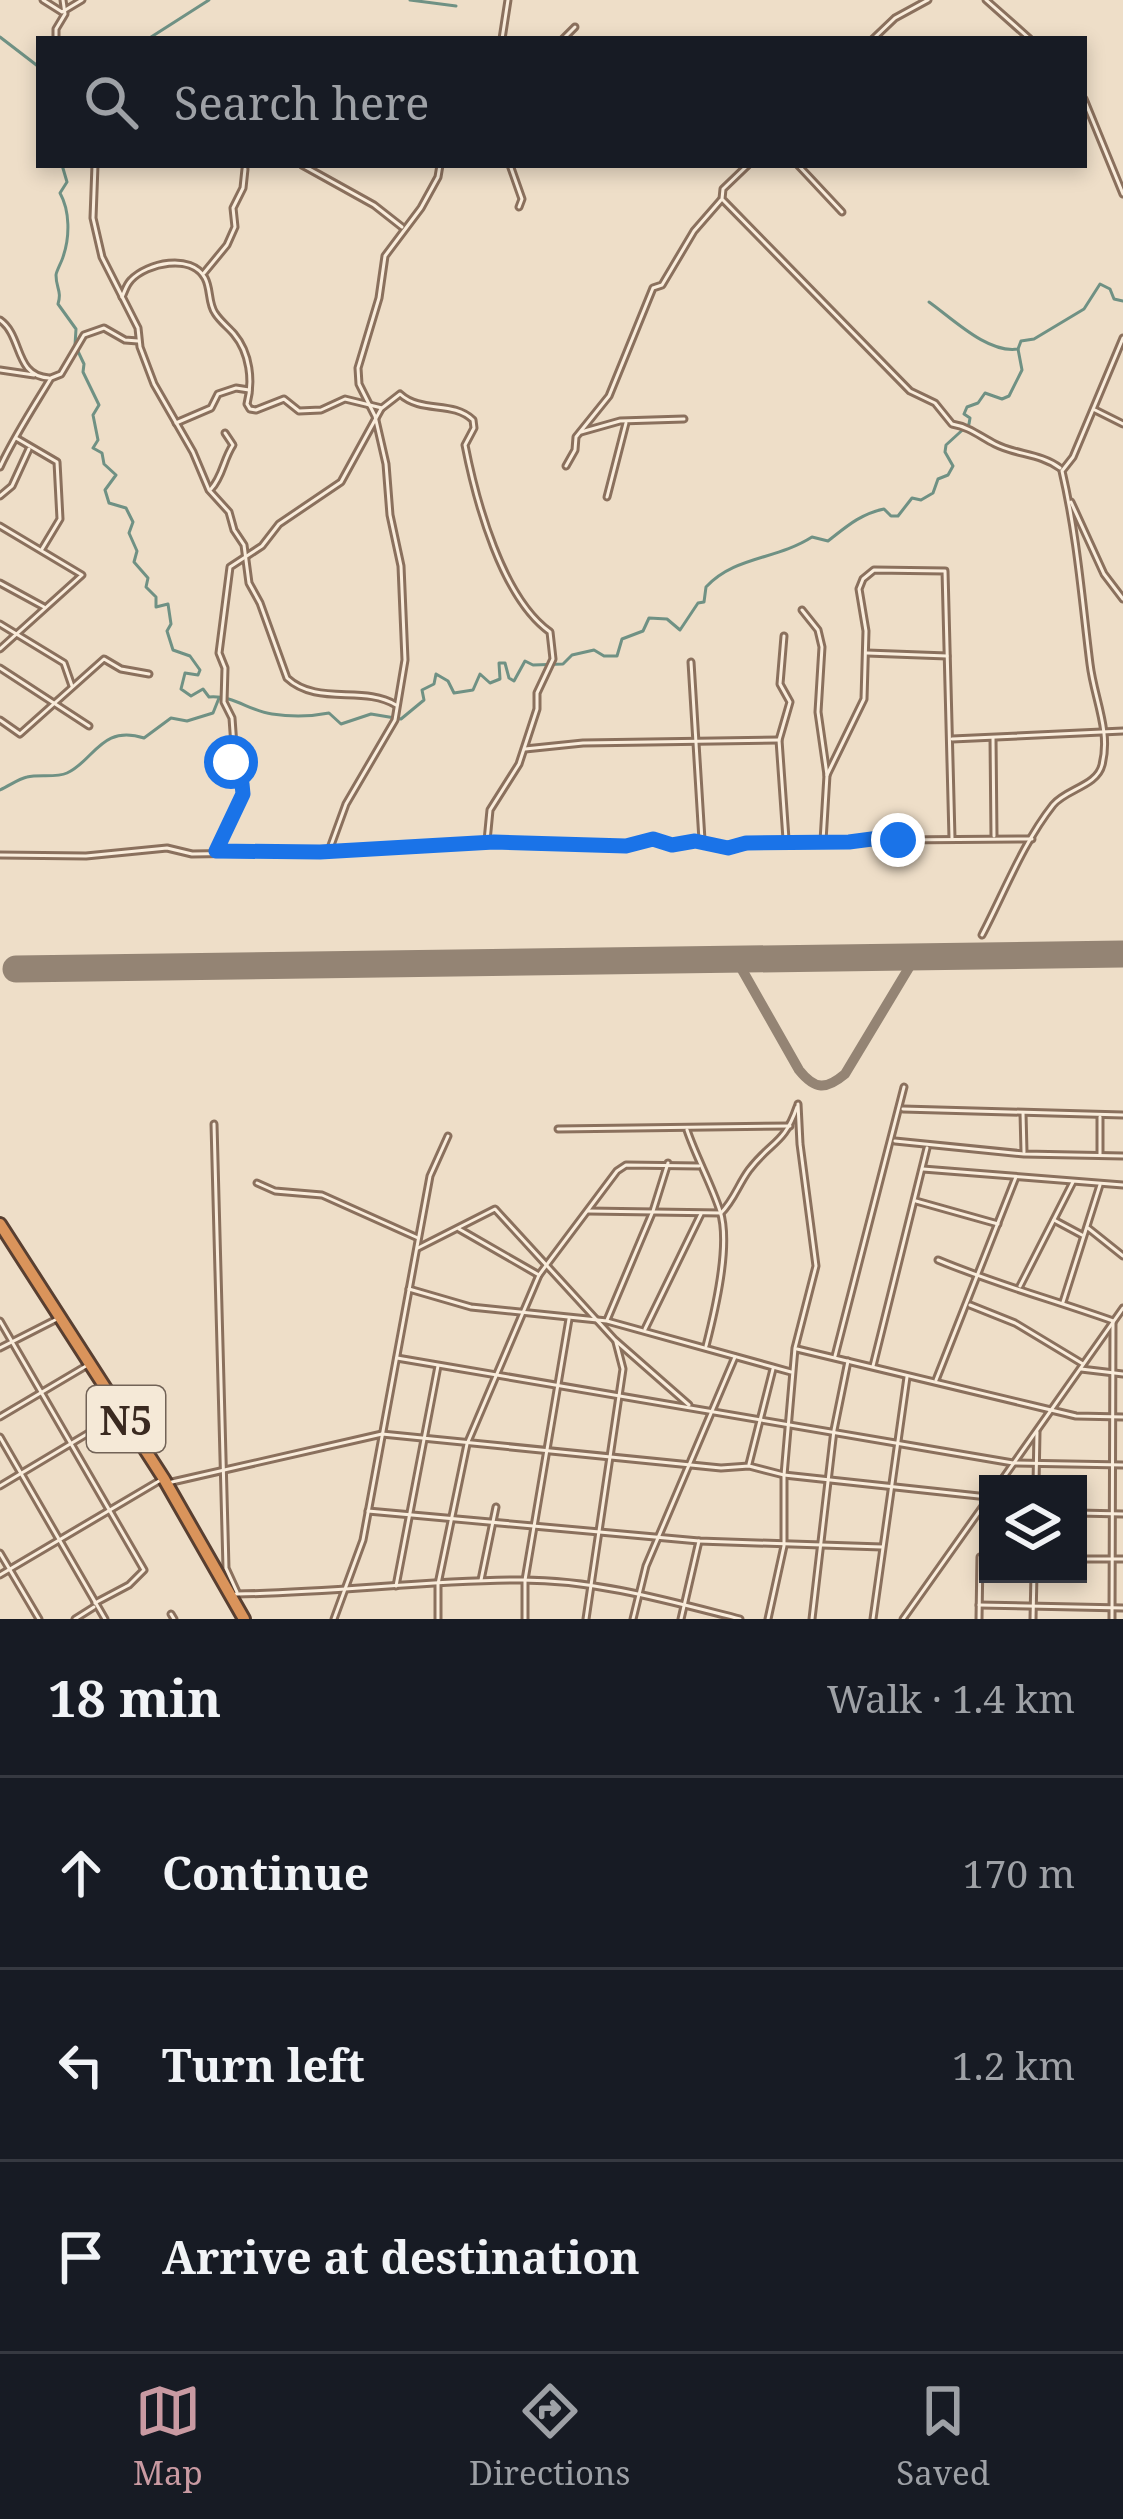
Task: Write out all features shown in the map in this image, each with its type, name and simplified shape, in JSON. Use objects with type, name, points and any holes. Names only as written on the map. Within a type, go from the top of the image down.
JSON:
[{"type":"highway","name":"N5","points":[[0,1224],[165,1481],[242,1615]]},
{"type":"street","points":[[43,0],[65,10]]},
{"type":"street","points":[[57,36],[65,10],[63,0]]},
{"type":"street","points":[[65,10],[82,0]]},
{"type":"street","points":[[502,36],[508,0]]},
{"type":"street","points":[[876,36],[928,0]]},
{"type":"street","points":[[986,0],[1027,36]]},
{"type":"street","points":[[565,36],[575,27]]},
{"type":"street","points":[[1087,106],[1123,194]]},
{"type":"street","points":[[95,168],[93,218],[102,257],[138,328],[154,384],[248,553],[249,583],[287,678],[317,692],[383,697],[398,706]]},
{"type":"street","points":[[307,168],[374,205],[403,228]]},
{"type":"street","points":[[328,851],[346,804],[396,718],[405,660],[401,566],[386,464],[375,418],[358,384],[358,368],[379,298],[381,267],[403,228],[421,208],[440,168]]},
{"type":"street","points":[[511,168],[522,199],[519,207]]},
{"type":"street","points":[[566,466],[581,432],[609,395],[652,288],[662,285],[694,231],[722,199],[723,189],[745,168]]},
{"type":"street","points":[[801,168],[842,212]]},
{"type":"street","points":[[202,274],[227,245],[235,227],[233,208],[245,170]]},
{"type":"street","points":[[722,199],[910,391],[935,403],[952,424],[967,426],[999,446],[1039,456],[1062,471],[1085,601],[1090,668],[1104,732],[1099,772],[1056,801],[982,935]]},
{"type":"street","points":[[122,297],[131,279],[172,261],[202,274],[214,313],[237,336],[253,384],[247,404],[256,410],[284,399],[299,411],[321,410],[345,399],[382,407]]},
{"type":"street","points":[[0,320],[8,325],[21,360],[35,376]]},
{"type":"street","points":[[0,370],[51,378],[61,374],[84,335],[104,328],[125,340],[140,341]]},
{"type":"street","points":[[1062,471],[1073,458],[1123,338]]},
{"type":"street","points":[[0,467],[24,417],[51,378]]},
{"type":"street","points":[[174,423],[211,408],[218,394],[236,388],[250,391]]},
{"type":"street","points":[[216,851],[243,794],[242,784],[229,772],[234,738],[219,644],[230,567],[246,558],[279,524],[341,482],[382,407],[400,394],[418,406],[459,409],[473,420],[465,446],[499,566],[528,614],[550,632],[550,663],[537,693],[537,710],[525,749],[490,810],[486,842]]},
{"type":"street","points":[[1093,410],[1123,424]]},
{"type":"street","points":[[581,432],[626,421],[684,419]]},
{"type":"street","points":[[607,497],[626,421]]},
{"type":"street","points":[[209,490],[218,482],[224,458],[233,446],[225,433]]},
{"type":"street","points":[[16,438],[56,462],[60,519],[41,551]]},
{"type":"street","points":[[0,496],[12,486],[30,447]]},
{"type":"street","points":[[1068,498],[1104,574],[1123,599]]},
{"type":"street","points":[[0,526],[82,575],[0,649]]},
{"type":"street","points":[[826,776],[860,713],[866,685],[860,589],[867,573],[939,568],[947,574],[952,840]]},
{"type":"street","points":[[0,583],[45,608]]},
{"type":"street","points":[[802,610],[818,630],[822,647],[818,712],[826,776],[822,842]]},
{"type":"street","points":[[0,624],[64,663],[72,686]]},
{"type":"street","points":[[784,636],[780,684],[790,702],[779,740],[786,841]]},
{"type":"street","points":[[866,653],[947,656]]},
{"type":"street","points":[[0,721],[20,734],[104,658],[121,669],[148,674]]},
{"type":"street","points":[[691,662],[702,842]]},
{"type":"street","points":[[0,668],[89,726]]},
{"type":"street","points":[[950,739],[1123,730]]},
{"type":"street","points":[[993,736],[994,838]]},
{"type":"street","points":[[525,749],[583,743],[779,740]]},
{"type":"street","points":[[0,855],[86,856],[167,848],[192,854],[328,851],[486,842],[626,846],[653,839],[672,845],[702,842],[728,848],[887,837],[1032,838]]},
{"type":"street","points":[[835,1358],[904,1087]]},
{"type":"street","points":[[721,1213],[746,1174],[786,1136],[798,1104],[816,1266],[795,1348],[784,1475],[784,1546],[768,1619]]},
{"type":"street","points":[[900,1109],[1123,1115]]},
{"type":"street","points":[[1023,1113],[1024,1154]]},
{"type":"street","points":[[1100,1115],[1100,1155]]},
{"type":"street","points":[[214,1124],[226,1568],[234,1594],[525,1580],[637,1594],[740,1619]]},
{"type":"street","points":[[558,1129],[791,1126]]},
{"type":"street","points":[[686,1128],[721,1213],[723,1231],[715,1312],[706,1346]]},
{"type":"street","points":[[334,1619],[357,1563],[430,1175],[448,1136]]},
{"type":"street","points":[[893,1140],[1024,1154],[1123,1156]]},
{"type":"street","points":[[873,1367],[927,1146]]},
{"type":"street","points":[[607,1322],[668,1163]]},
{"type":"street","points":[[438,1619],[438,1583],[466,1444],[545,1264],[626,1165],[699,1166]]},
{"type":"street","points":[[922,1169],[1123,1185]]},
{"type":"street","points":[[935,1382],[1016,1177]]},
{"type":"street","points":[[1020,1288],[1073,1182]]},
{"type":"street","points":[[257,1183],[274,1191],[322,1195],[418,1239]]},
{"type":"street","points":[[1062,1303],[1100,1184]]},
{"type":"street","points":[[914,1201],[998,1224]]},
{"type":"street","points":[[417,1248],[495,1208],[615,1340],[693,1408]]},
{"type":"street","points":[[586,1211],[721,1213]]},
{"type":"street","points":[[644,1330],[702,1212]]},
{"type":"street","points":[[1054,1220],[1084,1236]]},
{"type":"street","points":[[1086,1227],[1123,1256]]},
{"type":"street","points":[[458,1228],[539,1275]]},
{"type":"street","points":[[938,1260],[978,1278],[1113,1322]]},
{"type":"street","points":[[408,1288],[471,1307],[644,1330],[793,1373]]},
{"type":"street","points":[[968,1304],[1015,1323],[1081,1366],[1123,1374]]},
{"type":"street","points":[[1005,1475],[1123,1308]]},
{"type":"street","points":[[0,1348],[62,1317]]},
{"type":"street","points":[[526,1619],[525,1580],[569,1319]]},
{"type":"street","points":[[0,1321],[145,1572],[75,1619]]},
{"type":"street","points":[[1112,1619],[1113,1322]]},
{"type":"street","points":[[1115,1330],[1123,1330]]},
{"type":"street","points":[[586,1619],[620,1396],[622,1369],[615,1340]]},
{"type":"street","points":[[795,1348],[1076,1416],[1123,1417]]},
{"type":"street","points":[[633,1619],[658,1537],[736,1355]]},
{"type":"street","points":[[397,1358],[1013,1463],[1123,1465]]},
{"type":"street","points":[[812,1619],[834,1430],[848,1361]]},
{"type":"street","points":[[0,1417],[91,1363]]},
{"type":"street","points":[[396,1586],[438,1364]]},
{"type":"street","points":[[749,1466],[773,1367]]},
{"type":"street","points":[[873,1619],[907,1375]]},
{"type":"street","points":[[0,1486],[122,1413]]},
{"type":"street","points":[[1036,1475],[1037,1427]]},
{"type":"street","points":[[0,1575],[165,1481],[382,1434],[689,1465],[749,1466],[784,1475],[979,1497]]},
{"type":"street","points":[[0,1437],[105,1619]]},
{"type":"street","points":[[480,1582],[496,1507]]},
{"type":"street","points":[[368,1511],[699,1541],[882,1547]]},
{"type":"street","points":[[903,1619],[979,1511]]},
{"type":"street","points":[[1087,1513],[1123,1514]]},
{"type":"street","points":[[681,1619],[699,1541]]},
{"type":"street","points":[[0,1553],[39,1619]]},
{"type":"street","points":[[1087,1558],[1123,1559]]},
{"type":"street","points":[[979,1583],[979,1619]]},
{"type":"street","points":[[1033,1619],[1034,1583]]},
{"type":"street","points":[[979,1605],[1123,1608]]},
{"type":"street","points":[[226,1619],[242,1615]]},
{"type":"waterway","points":[[153,36],[209,0]]},
{"type":"waterway","points":[[410,0],[456,6]]},
{"type":"waterway","points":[[0,37],[36,65]]},
{"type":"waterway","points":[[63,168],[67,182],[60,193],[68,233],[56,275],[58,304],[76,329],[83,372],[99,405],[93,415],[98,440],[93,448],[102,453],[104,464],[116,475],[105,490],[109,503],[126,508],[133,522],[129,533],[137,551],[134,562],[148,578],[146,587],[156,597],[156,607],[168,604],[171,624],[167,631],[173,650],[190,656],[200,670],[198,675],[185,673],[181,689],[191,696],[203,689],[209,697],[272,714],[329,713],[341,724],[371,714],[401,719],[424,700],[422,690],[434,684],[436,674],[448,681],[454,693],[473,690],[480,674],[490,683],[500,679],[499,663],[505,663],[514,681],[525,661],[563,664],[572,655],[594,650],[617,656],[622,639],[643,631],[649,618],[667,619],[680,630],[698,603],[704,602],[706,587],[730,569],[812,537],[828,541],[875,511],[884,509],[898,516],[912,498],[921,500],[933,493],[938,479],[953,466],[946,445],[969,424],[964,414],[967,407],[985,393],[1002,399],[1009,396],[1022,370],[1018,349]]},
{"type":"waterway","points":[[929,302],[971,334],[995,346],[1018,349],[1021,341],[1034,339],[1084,309],[1100,284],[1110,289],[1114,299],[1123,301]]},
{"type":"waterway","points":[[0,790],[27,777],[67,773],[118,736],[144,738],[171,718],[187,721],[213,713],[219,698]]},
{"type":"taxiway","points":[[736,959],[799,1070],[821,1086],[845,1074],[916,956]]},
{"type":"runway","points":[[16,969],[1123,954]]},
{"type":"route","points":[[231,762],[229,772],[242,784],[243,794],[216,851],[320,852],[494,842],[626,846],[653,839],[677,846],[695,841],[728,848],[746,843],[898,840]]}]
